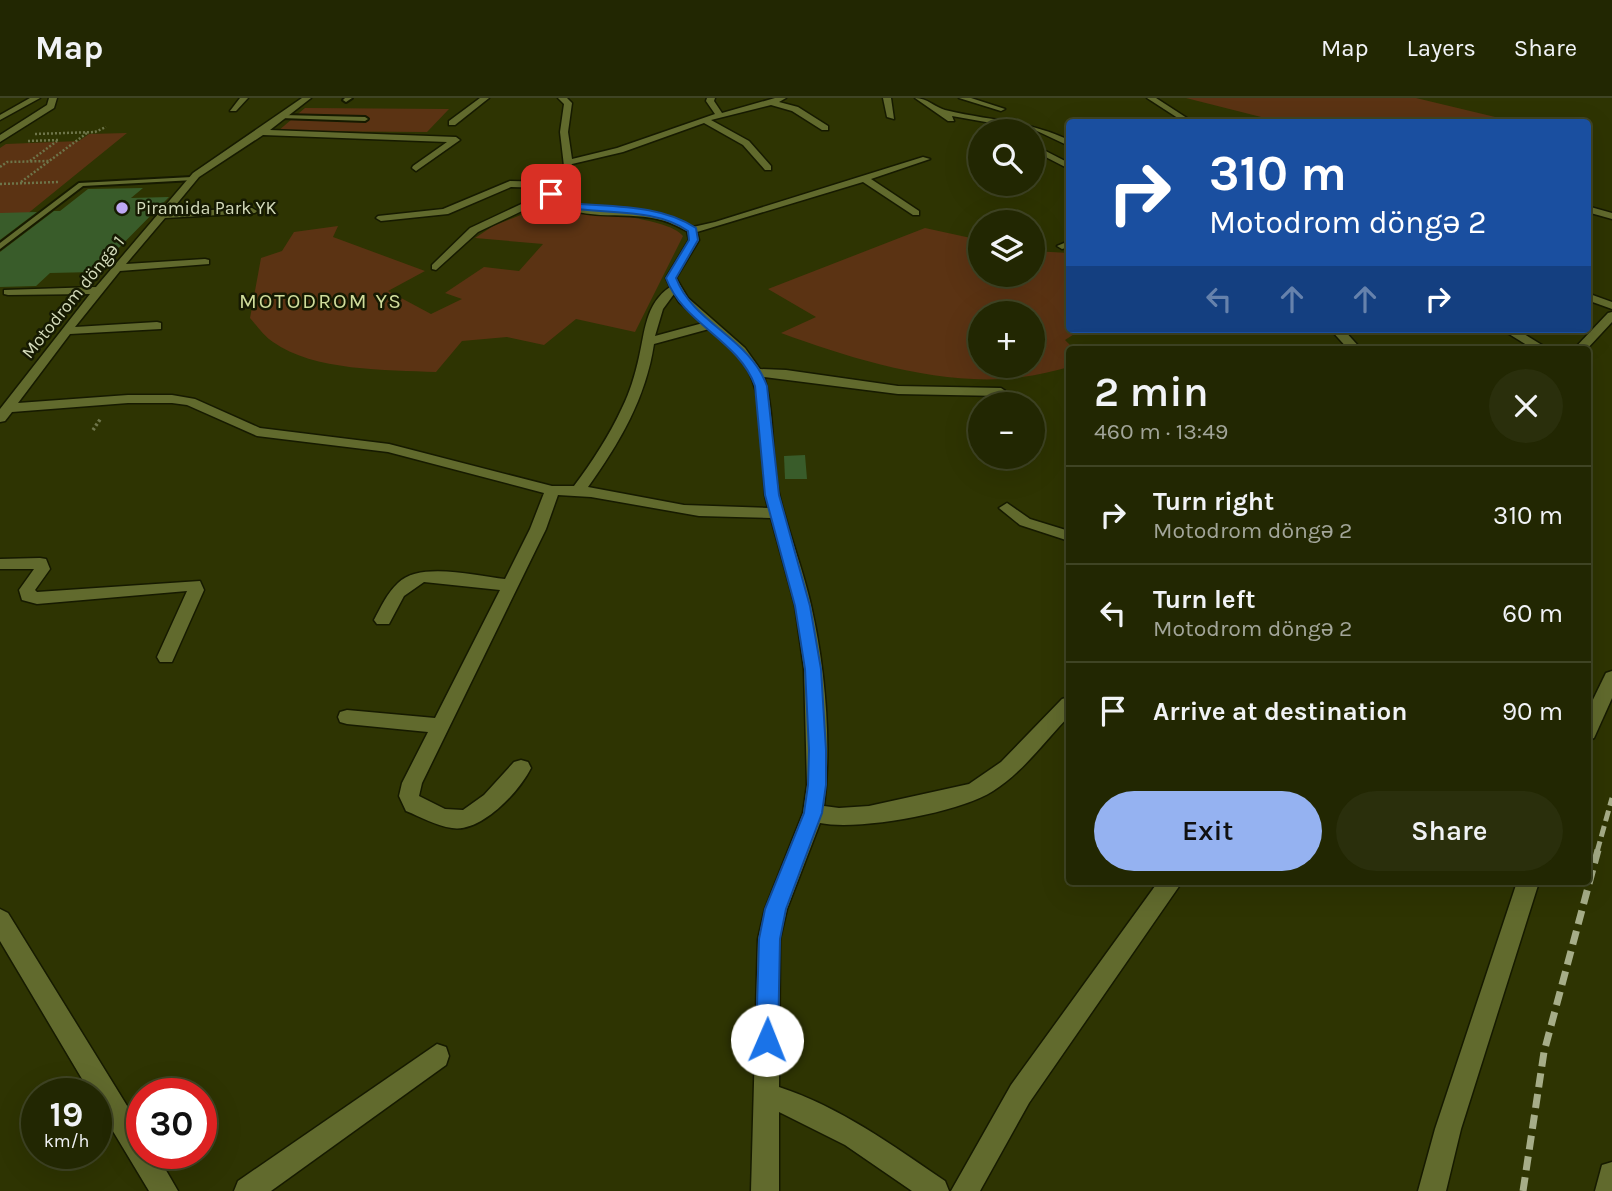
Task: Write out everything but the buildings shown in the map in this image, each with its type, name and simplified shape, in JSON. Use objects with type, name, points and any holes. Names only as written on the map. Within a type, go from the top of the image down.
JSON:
[{"type":"street","points":[[0,118],[36,98]]},
{"type":"street","points":[[3,137],[51,106],[53,98]]},
{"type":"street","points":[[233,109],[244,98]]},
{"type":"street","name":"Motodrom döngə 1","points":[[4,413],[65,331],[192,179],[307,98]]},
{"type":"street","points":[[452,123],[485,98]]},
{"type":"street","points":[[436,267],[474,230],[553,190],[568,162],[564,132],[568,103],[562,98]]},
{"type":"street","points":[[711,98],[710,101],[720,116]]},
{"type":"street","points":[[568,162],[592,158],[705,120],[755,109],[782,98]]},
{"type":"street","points":[[887,98],[891,117]]},
{"type":"street","points":[[919,98],[968,127]]},
{"type":"street","points":[[963,98],[1001,109]]},
{"type":"street","points":[[1152,98],[1184,119]]},
{"type":"street","points":[[773,103],[795,108],[825,128]]},
{"type":"street","points":[[943,113],[1040,129],[1066,142]]},
{"type":"street","points":[[705,120],[746,144],[768,168]]},
{"type":"street","points":[[262,132],[456,139],[416,168]]},
{"type":"street","points":[[1045,153],[1066,164]]},
{"type":"street","points":[[692,230],[717,225],[926,159]]},
{"type":"street","points":[[865,179],[916,213]]},
{"type":"street","points":[[381,218],[445,212],[510,184],[553,190]]},
{"type":"street","points":[[553,190],[558,202],[568,205],[654,214],[682,223],[692,230],[694,240],[671,278],[675,289],[710,325],[741,351],[756,373],[764,400],[769,480],[803,606],[813,669],[817,750],[817,785],[813,813],[776,909],[769,939],[765,1191]]},
{"type":"street","points":[[1591,210],[1612,216]]},
{"type":"street","points":[[162,215],[252,211]]},
{"type":"street","points":[[118,268],[205,262]]},
{"type":"street","points":[[579,489],[602,459],[627,415],[639,384],[646,342],[663,298],[675,289]]},
{"type":"street","points":[[8,292],[99,290]]},
{"type":"street","points":[[1591,298],[1612,306]]},
{"type":"street","points":[[1583,346],[1612,315]]},
{"type":"street","points":[[646,342],[710,325]]},
{"type":"street","points":[[65,331],[157,326]]},
{"type":"street","points":[[1340,333],[1352,346]]},
{"type":"street","points":[[1514,333],[1537,346]]},
{"type":"street","points":[[756,373],[898,390],[1001,392]]},
{"type":"street","points":[[4,413],[128,399],[172,399],[190,402],[257,432],[390,448],[552,491],[579,489],[706,513],[776,513]]},
{"type":"street","points":[[521,768],[482,809],[468,818],[454,820],[413,805],[409,796],[412,783],[538,529],[552,491]]},
{"type":"street","points":[[1007,508],[1025,522],[1066,536]]},
{"type":"street","points":[[0,564],[40,563],[42,569],[27,590],[28,596],[37,598],[194,585],[196,590],[166,657]]},
{"type":"street","points":[[383,620],[402,586],[410,579],[424,576],[508,585]]},
{"type":"street","points":[[1591,724],[1612,678]]},
{"type":"street","points":[[813,813],[840,817],[859,816],[961,796],[982,788],[1001,773],[1066,707]]},
{"type":"street","points":[[347,717],[440,726]]},
{"type":"street","points":[[965,1191],[1020,1094],[1169,885]]},
{"type":"street","points":[[1432,1191],[1448,1129],[1527,885]]},
{"type":"street","points":[[0,920],[164,1191]]},
{"type":"street","points":[[248,1191],[437,1056]]},
{"type":"street","points":[[766,1095],[800,1105],[839,1124],[935,1191]]},
{"type":"street","points":[[1609,1191],[1612,1175]]},
{"type":"lane","points":[[283,117],[365,119]]},
{"type":"lane","points":[[0,247],[74,187],[88,182],[192,179]]},
{"type":"path","points":[[3,137],[87,133],[106,127]]},
{"type":"path","points":[[20,183],[87,133]]},
{"type":"path","points":[[30,161],[67,134]]},
{"type":"path","points":[[0,163],[50,161]]},
{"type":"path","points":[[0,167],[7,162]]},
{"type":"path","points":[[0,184],[88,182]]},
{"type":"shaded area","points":[[1186,98],[1416,98],[1504,119],[1269,119]]},
{"type":"shaded area","points":[[305,108],[449,109],[427,132],[278,131]]},
{"type":"shaded area","points":[[127,133],[0,236],[0,148],[6,144],[79,141],[89,134]]},
{"type":"shaded area","points":[[541,207],[595,212],[659,223],[683,236],[635,332],[576,319],[544,345],[507,337],[462,341],[436,372],[351,367],[308,359],[273,342],[250,318],[261,258],[282,251],[294,232],[338,226],[333,237],[425,271],[388,291],[431,314],[462,299],[445,293],[484,267],[519,271],[543,244],[475,238],[493,226]]},
{"type":"shaded area","points":[[925,228],[968,237],[968,287],[1045,287],[1045,252],[1066,253],[1066,333],[1076,333],[1065,340],[1071,346],[1066,346],[1066,368],[1045,373],[1045,301],[968,301],[968,378],[1004,378],[992,379],[962,378],[899,369],[781,333],[816,317],[768,289]]},
{"type":"railway","points":[[1597,852],[1612,798]]},
{"type":"railway","points":[[1591,876],[1598,850]]},
{"type":"railway","points":[[1523,1191],[1544,1052],[1589,885]]},
{"type":"place","name":"Piramida Park YK","points":[[122,208]]},
{"type":"district","name":"MOTODROM YS","points":[[321,301]]},
{"type":"route","points":[[551,194],[558,202],[568,205],[654,214],[671,218],[692,230],[694,240],[671,278],[675,289],[700,317],[741,351],[750,362],[761,386],[769,480],[803,606],[813,669],[817,750],[817,785],[813,813],[776,909],[769,939],[767,1040]]}]
